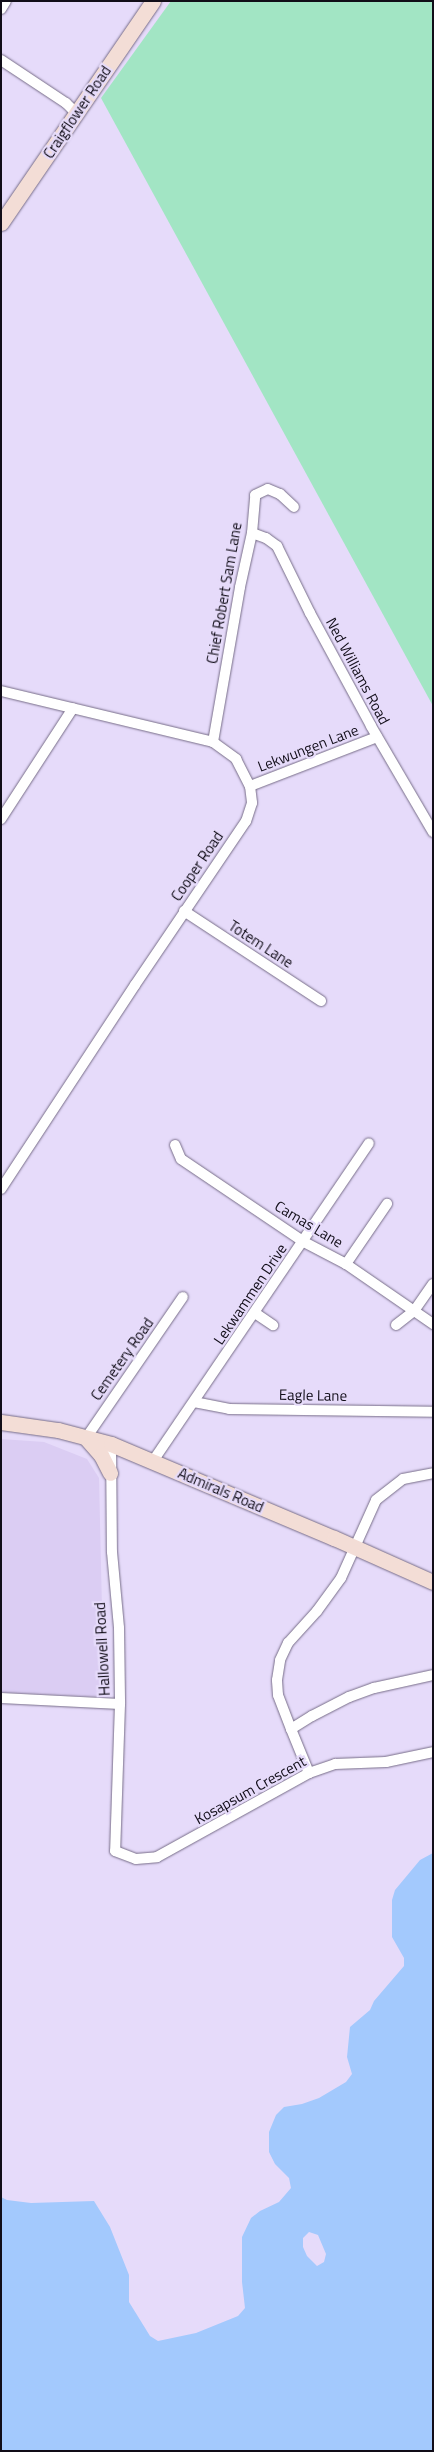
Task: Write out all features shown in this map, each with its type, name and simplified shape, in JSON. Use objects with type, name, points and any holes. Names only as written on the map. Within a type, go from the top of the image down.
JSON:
[{"type":"main road","name":"Craigflower Road","points":[[1,223],[153,1]]},
{"type":"main road","name":"Admirals Road","points":[[1,1422],[58,1430],[112,1444],[433,1582]]},
{"type":"main road","points":[[86,1438],[101,1455],[110,1473]]},
{"type":"street","points":[[1,9],[6,1]]},
{"type":"street","points":[[1,60],[66,103],[76,113]]},
{"type":"street","name":"Chief Robert Sam Lane","points":[[213,742],[240,587],[252,533],[255,495],[268,489],[280,494],[294,507]]},
{"type":"street","name":"Ned Williams Road","points":[[252,533],[266,538],[277,546],[310,613],[377,737],[433,832]]},
{"type":"street","name":"Cooper Road","points":[[1,691],[213,742],[236,759],[250,786],[252,803],[246,821],[184,911],[1,1189]]},
{"type":"street","points":[[1,819],[73,708]]},
{"type":"street","name":"Lekwungen Lane","points":[[250,786],[377,737]]},
{"type":"street","name":"Totem Lane","points":[[184,911],[321,1001]]},
{"type":"street","name":"Lekwammen Drive","points":[[153,1461],[304,1242],[369,1143]]},
{"type":"street","name":"Camas Lane","points":[[175,1145],[181,1159],[304,1242],[346,1264],[433,1324]]},
{"type":"street","points":[[346,1264],[387,1204]]},
{"type":"street","points":[[396,1325],[414,1311],[433,1284]]},
{"type":"street","name":"Cemetery Road","points":[[86,1438],[184,1296]]},
{"type":"street","points":[[255,1313],[273,1324]]},
{"type":"street","name":"Eagle Lane","points":[[194,1402],[229,1409],[433,1412]]},
{"type":"street","name":"Hallowell Road","points":[[112,1444],[110,1473],[113,1580],[118,1628],[120,1704],[115,1852]]},
{"type":"street","points":[[309,1773],[278,1695],[280,1660],[288,1643],[317,1611],[341,1578],[376,1500],[403,1479],[433,1473]]},
{"type":"street","points":[[292,1729],[312,1716],[349,1697],[374,1688],[433,1674]]},
{"type":"street","points":[[1,1698],[120,1704]]},
{"type":"street","name":"Kosapsum Crescent","points":[[115,1852],[136,1859],[162,1856],[309,1773],[335,1764],[386,1762],[433,1752]]},
{"type":"shaded area","points":[[1,1439],[44,1442],[87,1459],[99,1478],[104,1697],[1,1692]]},
{"type":"green space","points":[[171,1],[433,1],[433,706],[101,98]]},
{"type":"water","points":[[433,1853],[433,2451],[1,2451],[1,2197],[7,2200],[31,2203],[94,2201],[110,2227],[129,2275],[129,2302],[150,2336],[158,2341],[196,2333],[238,2316],[245,2308],[242,2282],[242,2237],[251,2218],[260,2211],[279,2202],[291,2188],[289,2178],[275,2164],[269,2152],[269,2132],[276,2115],[284,2107],[302,2104],[319,2098],[346,2082],[352,2074],[347,2057],[350,2027],[370,2010],[374,2001],[404,1966],[404,1958],[392,1937],[392,1900],[395,1890],[420,1860]],"holes":[[[309,2232],[318,2235],[326,2254],[324,2262],[317,2266],[307,2256],[303,2247],[303,2238]]]}]
